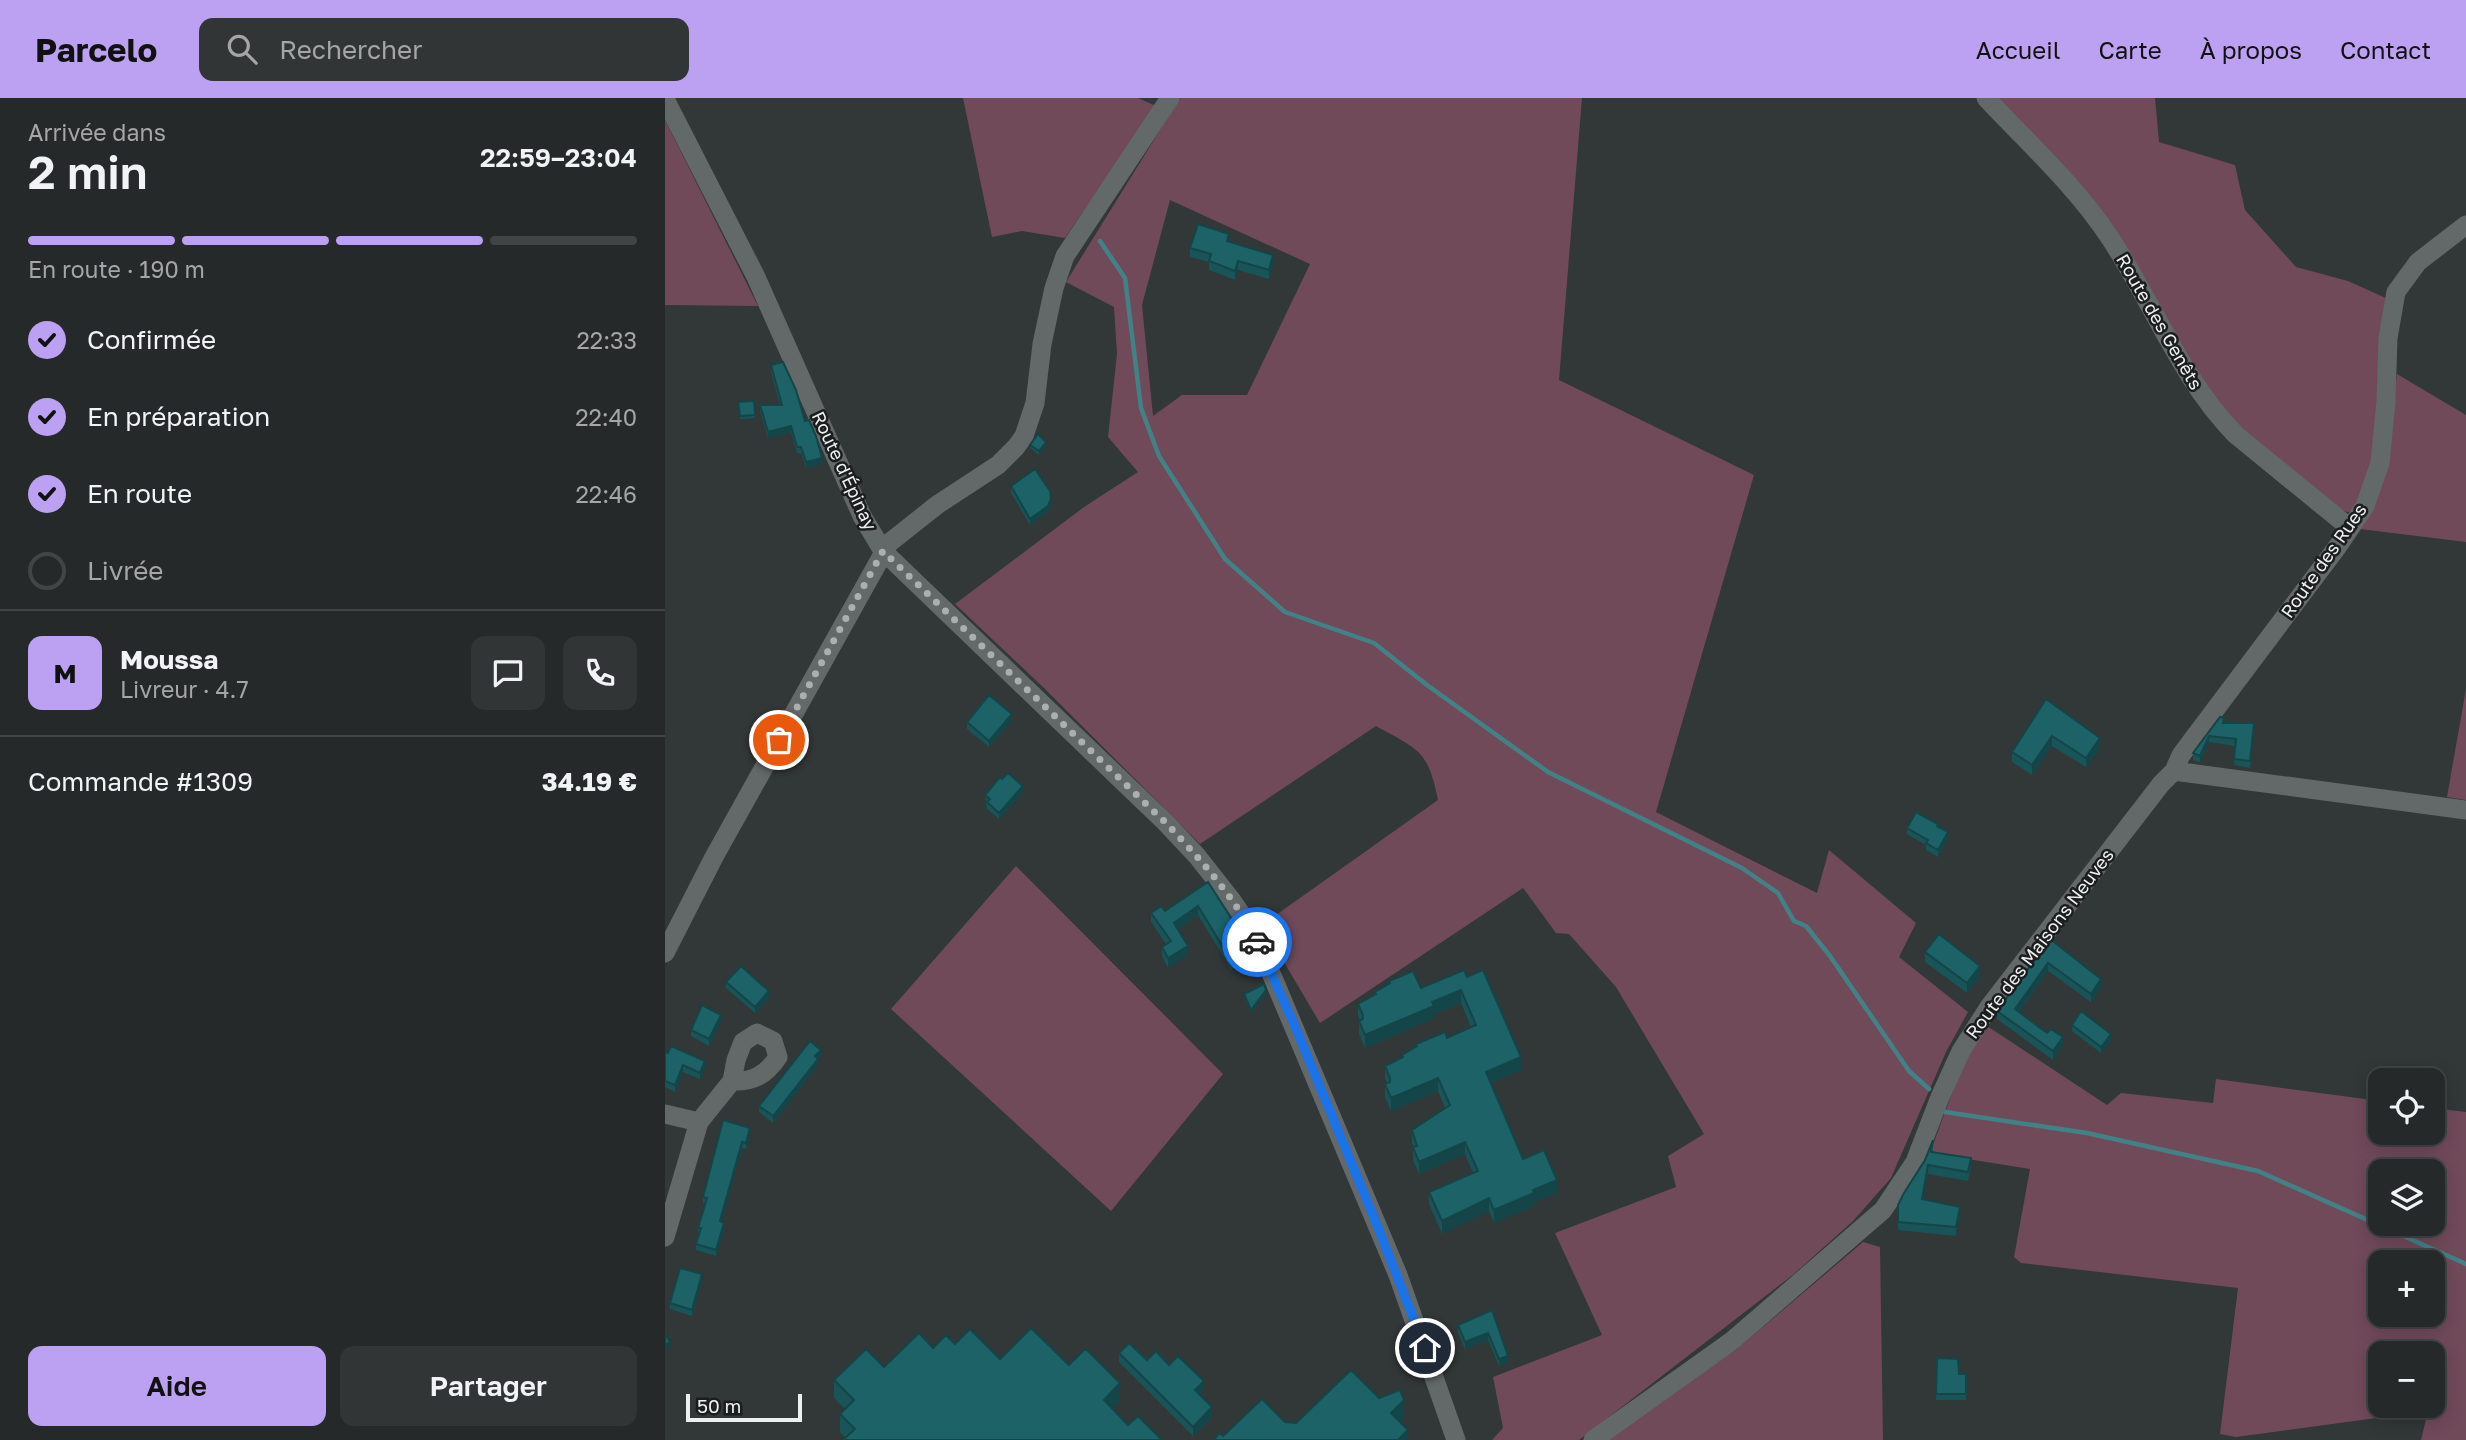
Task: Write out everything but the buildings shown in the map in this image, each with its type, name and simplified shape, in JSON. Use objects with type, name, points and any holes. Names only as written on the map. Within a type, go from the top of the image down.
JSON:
[{"type":"street","points":[[665,953],[714,857],[883,551],[909,526],[997,465],[1024,436],[1034,402],[1053,288],[1065,256],[1170,98]]},
{"type":"street","name":"Route des Genêts","points":[[1986,98],[2096,216],[2196,387],[2219,418],[2350,528]]},
{"type":"street","name":"Route d'Épinay","points":[[665,99],[756,277],[862,516],[883,551],[1166,823],[1197,856],[1248,923],[1294,1024],[1398,1275],[1456,1440]]},
{"type":"street","name":"Route des Rues","points":[[2174,771],[2181,755],[2365,506],[2380,463],[2388,338],[2396,292],[2418,262],[2466,225]]},
{"type":"street","points":[[2174,771],[2466,810]]},
{"type":"street","name":"Route des Maisons Neuves","points":[[1593,1440],[1733,1340],[1882,1210],[1915,1162],[1961,1051],[1989,1007],[2161,784],[2174,771]]},
{"type":"street","points":[[665,1237],[699,1122],[732,1081]]},
{"type":"street","points":[[665,1114],[699,1122]]},
{"type":"shaded area","points":[[963,98],[1138,98],[1156,106],[1065,238],[1022,231],[992,237]]},
{"type":"shaded area","points":[[1180,98],[1582,98],[1559,380],[1754,475],[1656,812],[1817,893],[1829,850],[1916,923],[1899,957],[1968,1012],[1946,1052],[1891,1178],[1853,1221],[1794,1274],[1579,1440],[1492,1440],[1503,1428],[1493,1377],[1602,1335],[1555,1233],[1676,1187],[1668,1156],[1704,1134],[1616,987],[1569,934],[1556,933],[1523,888],[1320,1023],[1262,925],[1438,800],[1430,771],[1412,747],[1376,726],[1200,844],[1044,688],[955,604],[1084,507],[1138,472],[1108,437],[1117,354],[1114,307],[1066,282]],"holes":[[[1170,200],[1310,264],[1247,395],[1182,395],[1153,416],[1142,305]]]},
{"type":"shaded area","points":[[1993,98],[2155,98],[2159,142],[2235,165],[2245,210],[2296,267],[2348,281],[2388,299],[2376,462],[2357,511],[2347,512],[2332,506],[2223,415],[2130,265]]},
{"type":"shaded area","points":[[665,120],[758,306],[665,305]]},
{"type":"shaded area","points":[[2397,374],[2466,415],[2466,542],[2360,529],[2389,448]]},
{"type":"shaded area","points":[[2466,689],[2466,800],[2447,797]]},
{"type":"shaded area","points":[[1016,866],[1223,1074],[1111,1211],[891,1009]]},
{"type":"shaded area","points":[[1984,1024],[2107,1105],[2121,1093],[2213,1103],[2216,1079],[2368,1099],[2368,1145],[2445,1145],[2445,1109],[2466,1112],[2466,1440],[2421,1440],[2426,1418],[2445,1418],[2445,1341],[2368,1341],[2368,1418],[2376,1418],[2236,1437],[2220,1434],[2238,1288],[2021,1263],[2014,1257],[2030,1169],[1930,1153],[1955,1085]]},
{"type":"shaded area","points":[[1863,1242],[1880,1247],[1883,1440],[1599,1440],[1737,1349]]},
{"type":"waterway","points":[[1100,241],[1125,278],[1141,408],[1159,456],[1225,559],[1285,612],[1374,643],[1427,685],[1548,772],[1742,868],[1778,893],[1794,921],[1806,926],[1830,956],[1909,1071],[1929,1089]]},
{"type":"waterway","points":[[1945,1112],[2087,1133],[2258,1171],[2466,1264]]},
{"type":"way so far","points":[[779,740],[883,551],[1166,823],[1197,856],[1230,898],[1248,923],[1257,942]]},
{"type":"route","points":[[1257,942],[1398,1275],[1425,1348]]}]
